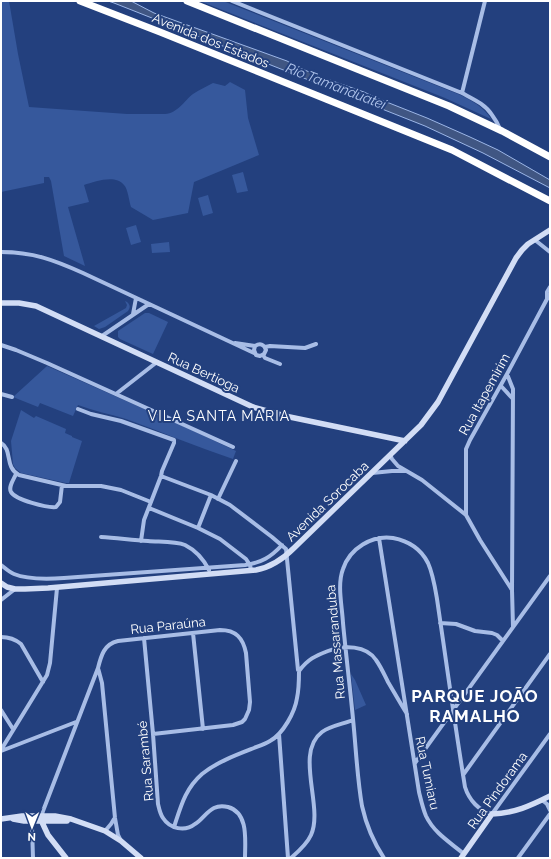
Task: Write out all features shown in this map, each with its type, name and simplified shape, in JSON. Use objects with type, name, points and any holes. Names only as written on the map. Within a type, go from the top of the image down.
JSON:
[{"type":"highway","name":"Avenida dos Estados","points":[[80,1],[452,150],[550,201]]},
{"type":"highway","name":"Avenida dos Estados","points":[[187,1],[449,106],[502,131],[550,157]]},
{"type":"street","points":[[232,1],[462,92],[485,107],[502,131]]},
{"type":"street","points":[[462,92],[485,1]]},
{"type":"street","name":"Avenida Sorocaba","points":[[1,583],[7,587],[25,590],[57,588],[250,567],[260,569],[277,562],[287,555],[421,425],[438,402],[516,258],[522,250],[550,230]]},
{"type":"street","points":[[535,240],[550,252]]},
{"type":"street","points":[[1,252],[24,253],[46,258],[83,273],[233,342],[258,356],[262,355],[265,358],[280,364]]},
{"type":"street","name":"Rua Itapemirim","points":[[512,590],[466,515],[466,453],[468,444],[549,299],[547,292],[550,287]]},
{"type":"street","points":[[133,314],[136,298]]},
{"type":"street","name":"Rua Bertioga","points":[[1,303],[11,302],[36,306],[252,407],[285,416],[405,441]]},
{"type":"street","points":[[102,336],[149,304]]},
{"type":"street","points":[[233,342],[255,346],[262,344],[265,347],[305,348],[316,344]]},
{"type":"street","points":[[1,345],[16,350],[233,447]]},
{"type":"street","points":[[254,353],[255,346]]},
{"type":"street","points":[[262,355],[265,352],[265,347]]},
{"type":"street","points":[[116,394],[157,362]]},
{"type":"street","points":[[508,374],[513,389],[513,627]]},
{"type":"street","points":[[501,386],[512,398]]},
{"type":"street","points":[[1,394],[12,397]]},
{"type":"street","points":[[78,409],[91,414],[121,421],[174,440],[144,520],[141,540]]},
{"type":"street","points":[[1,443],[6,448],[9,463],[16,474],[62,485],[101,486],[121,490],[151,502]]},
{"type":"street","points":[[390,455],[398,466],[422,480],[466,515]]},
{"type":"street","points":[[218,499],[236,460]]},
{"type":"street","points":[[371,473],[408,471]]},
{"type":"street","points":[[16,474],[10,486],[11,493],[28,501],[49,507],[56,507],[59,504],[62,485]]},
{"type":"street","points":[[161,476],[212,496],[237,510],[286,549],[299,686],[297,700],[292,713],[279,734],[270,742],[218,764],[202,775],[193,784],[184,798],[174,827],[183,829],[188,828],[197,823],[215,807],[226,806],[232,808],[237,811],[243,821],[245,858]]},
{"type":"street","points":[[198,528],[212,496]]},
{"type":"street","points":[[149,508],[198,528],[224,542],[246,560],[250,567],[270,556],[282,545]]},
{"type":"street","points":[[101,537],[181,544],[197,554],[210,571]]},
{"type":"street","name":"Rua Massaranduba","points":[[384,858],[370,829],[362,806],[340,585],[344,565],[353,552],[367,542],[379,538],[391,538],[405,541],[419,550],[424,556],[431,572],[435,588],[467,793],[473,803],[485,813],[492,814]]},
{"type":"street","name":"Rua Tumiaru","points":[[379,538],[419,792],[426,817],[434,829],[463,856]]},
{"type":"street","name":"Avenida Sorocaba","points":[[1,565],[10,572],[19,576],[39,578],[210,571]]},
{"type":"street","points":[[415,763],[550,576]]},
{"type":"street","points":[[1,751],[47,675],[50,664],[57,588]]},
{"type":"street","points":[[1,600],[15,589]]},
{"type":"street","points":[[440,623],[456,624],[475,632],[492,633],[497,635],[503,641]]},
{"type":"street","name":"Rua Paraúna","points":[[41,818],[102,654],[111,643],[220,630],[230,631],[240,638],[246,653],[250,702],[248,715],[242,722],[238,724],[203,729],[153,734]]},
{"type":"street","points":[[193,633],[203,729]]},
{"type":"street","points":[[1,637],[16,640],[20,644],[43,682]]},
{"type":"street","name":"Rua Sarambé","points":[[144,638],[158,804],[163,818],[174,827]]},
{"type":"street","points":[[298,671],[308,660],[333,649],[345,647],[362,650],[373,656],[376,660],[407,714]]},
{"type":"street","points":[[463,775],[550,654]]},
{"type":"street","points":[[98,668],[102,683],[115,818],[118,835],[121,841]]},
{"type":"street","points":[[1,710],[14,729]]},
{"type":"street","points":[[289,858],[307,842],[314,826],[310,755],[312,744],[318,736],[327,729],[353,720]]},
{"type":"street","points":[[1,751],[76,722]]},
{"type":"street","points":[[279,734],[289,858]]},
{"type":"street","name":"Rua Pindorama","points":[[463,856],[550,734]]},
{"type":"street","points":[[492,814],[517,811],[550,796]]},
{"type":"street","points":[[542,800],[547,804],[550,810]]},
{"type":"street","points":[[518,858],[550,814]]},
{"type":"street","points":[[3,819],[22,816],[81,823],[105,831],[121,841],[141,858]]},
{"type":"street","points":[[3,819],[34,820],[41,818]]},
{"type":"street","points":[[41,818],[48,835],[66,858]]},
{"type":"street","points":[[105,831],[115,818]]},
{"type":"street","points":[[33,858],[32,827],[34,820]]},
{"type":"shaded area","points":[[1,1],[9,1],[29,107],[127,114],[165,114],[174,111],[193,94],[213,83],[225,86],[230,82],[245,90],[248,118],[259,155],[194,182],[188,213],[153,220],[131,207],[126,189],[120,182],[110,179],[84,185],[89,202],[68,207],[85,266],[64,256],[51,181],[49,177],[44,177],[44,183],[1,192]]},
{"type":"shaded area","points":[[200,1],[223,1],[458,94],[481,107],[491,119],[445,98]]},
{"type":"shaded area","points":[[243,172],[248,191],[237,193],[232,175]]},
{"type":"shaded area","points":[[208,195],[213,213],[203,216],[198,198]]},
{"type":"shaded area","points":[[136,225],[141,242],[131,245],[126,228]]},
{"type":"shaded area","points":[[169,242],[170,252],[152,253],[151,244]]},
{"type":"shaded area","points":[[125,301],[130,305],[128,311],[105,327],[99,329],[94,326],[126,308],[127,305]]},
{"type":"shaded area","points":[[145,313],[149,313],[168,322],[153,354],[118,337],[118,331]]},
{"type":"shaded area","points":[[47,366],[236,451],[233,459],[126,419],[78,405],[73,416],[40,403],[38,407],[13,397]]},
{"type":"shaded area","points":[[21,410],[34,418],[36,416],[66,429],[65,433],[82,441],[69,483],[21,473],[15,468],[13,464],[11,441]]},
{"type":"shaded area","points":[[351,674],[366,705],[355,710]]},
{"type":"water","name":"Rio Tamanduateí","points":[[108,1],[131,1],[154,13],[287,61],[321,77],[364,92],[427,118],[498,150],[550,180],[550,188],[483,153],[425,126]]},
{"type":"district","name":"VILA SANTA MARIA","points":[[219,416]]},
{"type":"district","name":"PARQUE JOÃO RAMALHO","points":[[475,706]]}]
